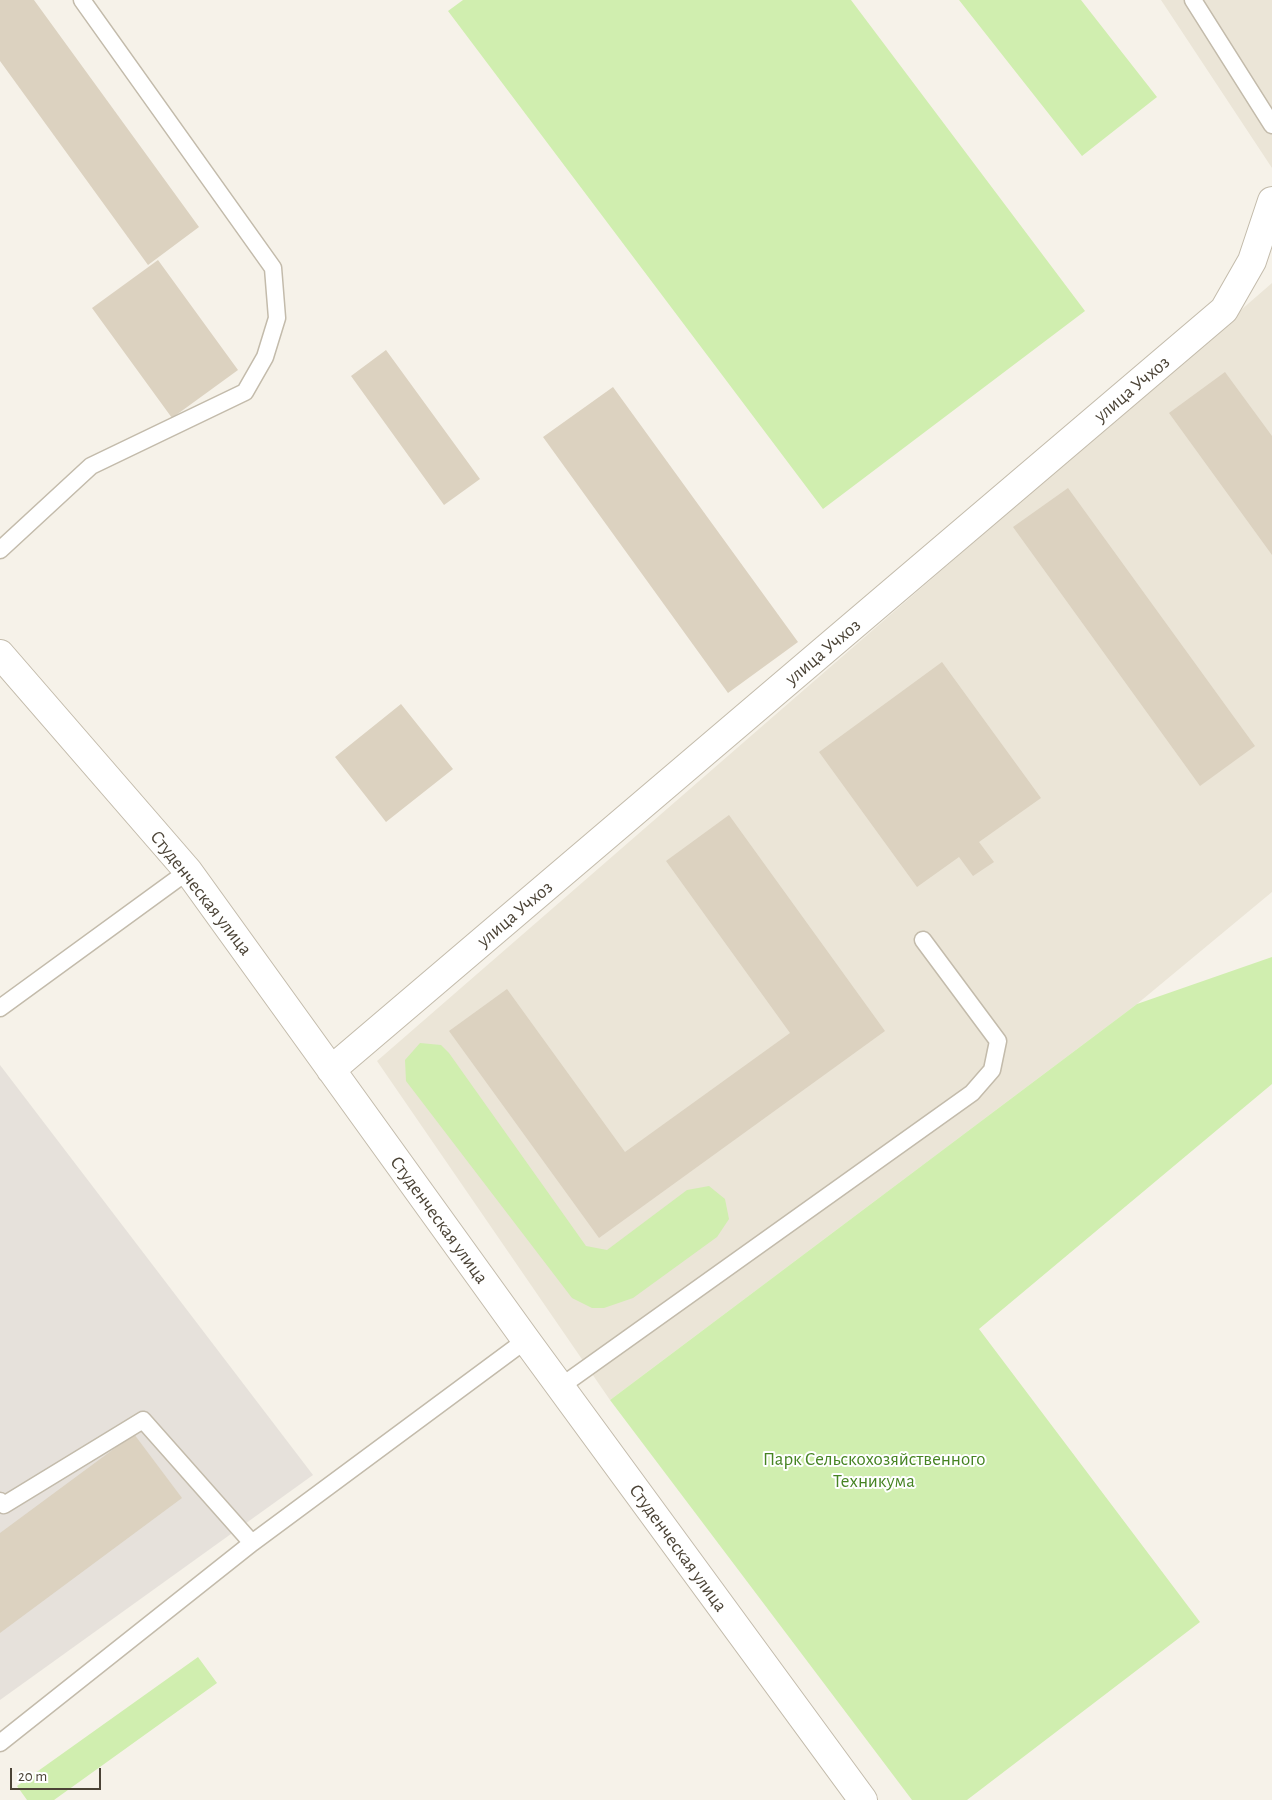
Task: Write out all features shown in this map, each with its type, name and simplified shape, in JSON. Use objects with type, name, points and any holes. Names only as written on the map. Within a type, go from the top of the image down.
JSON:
[{"type":"street","name":"улица Учхоз","points":[[331,1070],[1224,310],[1252,261],[1272,201]]},
{"type":"street","name":"Студенческая улица","points":[[0,654],[188,871],[560,1387],[863,1800]]},
{"type":"lane","points":[[0,550],[91,466],[245,392],[265,357],[277,318],[273,268],[82,0]]},
{"type":"lane","points":[[1193,0],[1272,125]]},
{"type":"lane","points":[[0,1008],[188,871]]},
{"type":"lane","points":[[560,1387],[972,1093],[992,1070],[998,1041],[923,940]]},
{"type":"lane","points":[[0,1742],[252,1543],[526,1340]]},
{"type":"lane","points":[[0,1501],[4,1505],[143,1420],[252,1543]]},
{"type":"shaded area","points":[[1161,0],[1272,0],[1272,168]]},
{"type":"shaded area","points":[[1272,283],[1272,892],[1137,1004],[610,1400],[377,1061]]},
{"type":"shaded area","points":[[0,1065],[313,1475],[0,1700]]},
{"type":"green space","points":[[463,0],[851,0],[1085,311],[823,509],[448,11]]},
{"type":"green space","points":[[959,0],[1081,0],[1157,97],[1082,156]]},
{"type":"green space","name":"Парк Сельскохозяйственного Техникума","points":[[1272,957],[1272,1084],[979,1329],[1200,1622],[967,1800],[912,1800],[610,1400],[1137,1004]]},
{"type":"green space","points":[[420,1043],[441,1045],[449,1053],[586,1246],[607,1250],[687,1190],[709,1186],[725,1199],[729,1219],[717,1237],[633,1298],[604,1308],[592,1308],[572,1298],[406,1081],[405,1060]]},
{"type":"green space","points":[[198,1657],[217,1683],[54,1800],[27,1800],[17,1786]]},
{"type":"building","points":[[0,0],[34,0],[199,227],[148,265],[0,61]]},
{"type":"building","points":[[158,260],[238,370],[172,418],[92,308]]},
{"type":"building","points":[[386,350],[480,479],[444,505],[351,376]]},
{"type":"building","points":[[1225,372],[1272,436],[1272,555],[1169,413]]},
{"type":"building","points":[[613,387],[798,642],[728,693],[543,437]]},
{"type":"building","points":[[1068,488],[1255,746],[1200,786],[1013,527]]},
{"type":"building","points":[[942,662],[1041,798],[979,842],[994,862],[973,876],[959,857],[917,887],[819,752]]},
{"type":"building","points":[[401,704],[453,769],[386,822],[335,757]]},
{"type":"building","points":[[729,815],[885,1031],[599,1238],[449,1031],[507,989],[625,1152],[790,1033],[666,861]]},
{"type":"building","points":[[134,1434],[182,1498],[0,1633],[0,1533]]}]
